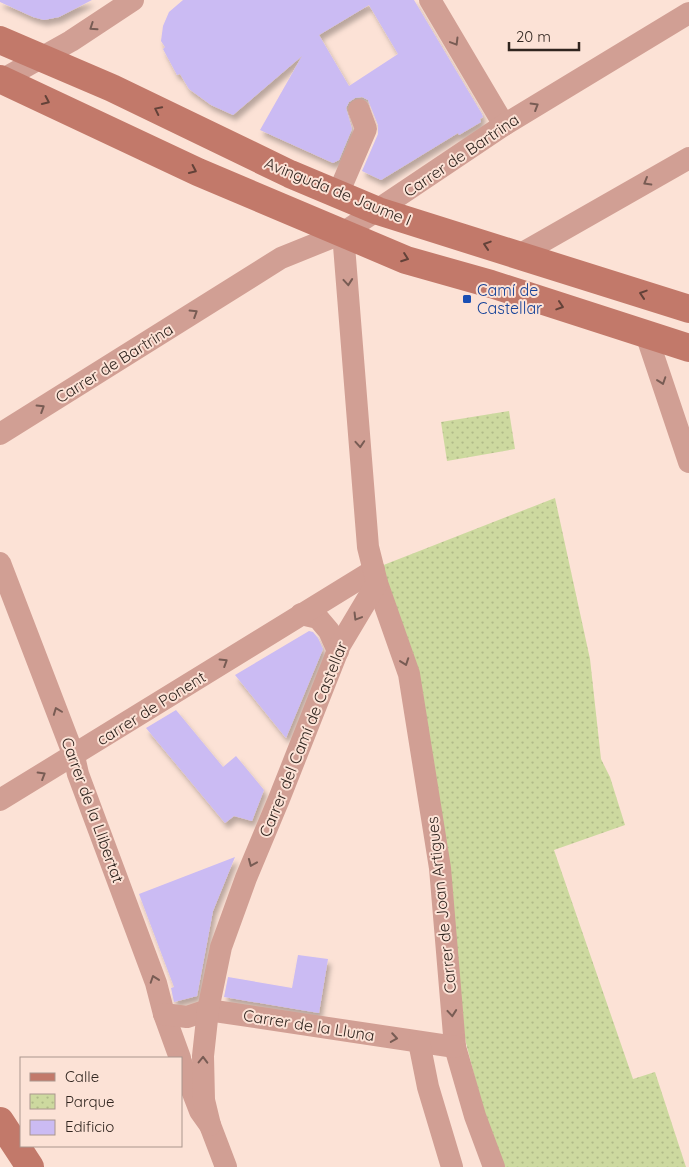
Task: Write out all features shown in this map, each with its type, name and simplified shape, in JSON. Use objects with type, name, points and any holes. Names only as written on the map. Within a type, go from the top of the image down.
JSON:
[{"type":"street","points":[[430,0],[504,125]]},
{"type":"street","points":[[1,80],[42,59],[71,41],[124,2]]},
{"type":"street","name":"Carrer de Bartrina","points":[[0,434],[281,258],[343,233],[504,125],[689,13]]},
{"type":"street","name":"Avinguda de Jaume I","points":[[0,40],[112,88],[290,174],[378,210],[689,309]]},
{"type":"street","points":[[1,80],[198,172],[406,260],[491,284],[689,348]]},
{"type":"street","points":[[338,194],[366,129],[359,110]]},
{"type":"street","points":[[520,255],[689,158]]},
{"type":"street","points":[[343,233],[368,547],[376,576]]},
{"type":"street","points":[[646,334],[689,462]]},
{"type":"street","name":"Carrer de la Llibertat","points":[[0,563],[74,756],[78,774],[156,983],[164,1014],[180,1057]]},
{"type":"street","name":"carrer de Ponent","points":[[0,800],[301,614],[376,576]]},
{"type":"street","name":"Carrer del Camí de Castellar","points":[[210,1125],[204,1100],[203,1056],[208,1010],[221,946],[246,878],[338,651],[376,576]]},
{"type":"street","name":"Carrer de Joan Artigues","points":[[376,576],[410,674],[440,868],[455,1047],[475,1116],[494,1167]]},
{"type":"street","points":[[301,614],[318,618],[329,631],[338,651]]},
{"type":"street","name":"Carrer de la Lluna","points":[[164,1014],[187,1017],[208,1010],[455,1047]]},
{"type":"street","points":[[419,1042],[428,1087],[452,1167]]},
{"type":"street","name":"Carrer de la Llibertat","points":[[182,1063],[200,1111],[210,1125],[226,1167]]},
{"type":"street","points":[[0,1121],[30,1167]]},
{"type":"green space","points":[[509,411],[515,449],[447,461],[441,422]]},
{"type":"green space","points":[[555,498],[590,659],[601,759],[610,777],[625,825],[554,850],[633,1079],[655,1072],[686,1167],[504,1167],[484,1114],[466,1043],[381,566]]},
{"type":"building","points":[[0,0],[92,0],[59,17],[44,20],[0,2]]},
{"type":"building","points":[[183,0],[414,0],[483,117],[480,119],[481,122],[459,135],[458,133],[381,180],[362,171],[378,134],[378,125],[368,100],[362,97],[355,98],[349,102],[346,108],[352,129],[339,160],[333,163],[260,130],[302,56],[233,115],[211,105],[189,89],[180,74],[177,75],[163,49],[165,47],[161,41],[163,26],[169,12]],"holes":[[[369,5],[398,54],[349,86],[319,35]]]},
{"type":"building","points":[[309,631],[313,632],[318,638],[323,649],[286,738],[235,675]]},
{"type":"building","points":[[176,710],[223,767],[236,756],[264,790],[252,821],[234,816],[225,823],[146,728]]},
{"type":"building","points":[[235,857],[213,911],[197,996],[174,1002],[171,988],[174,987],[139,894]]},
{"type":"building","points":[[298,955],[328,959],[319,1013],[224,997],[228,977],[292,988]]},
{"type":"place","name":"Camí de Castellar","points":[[467,299]]}]
